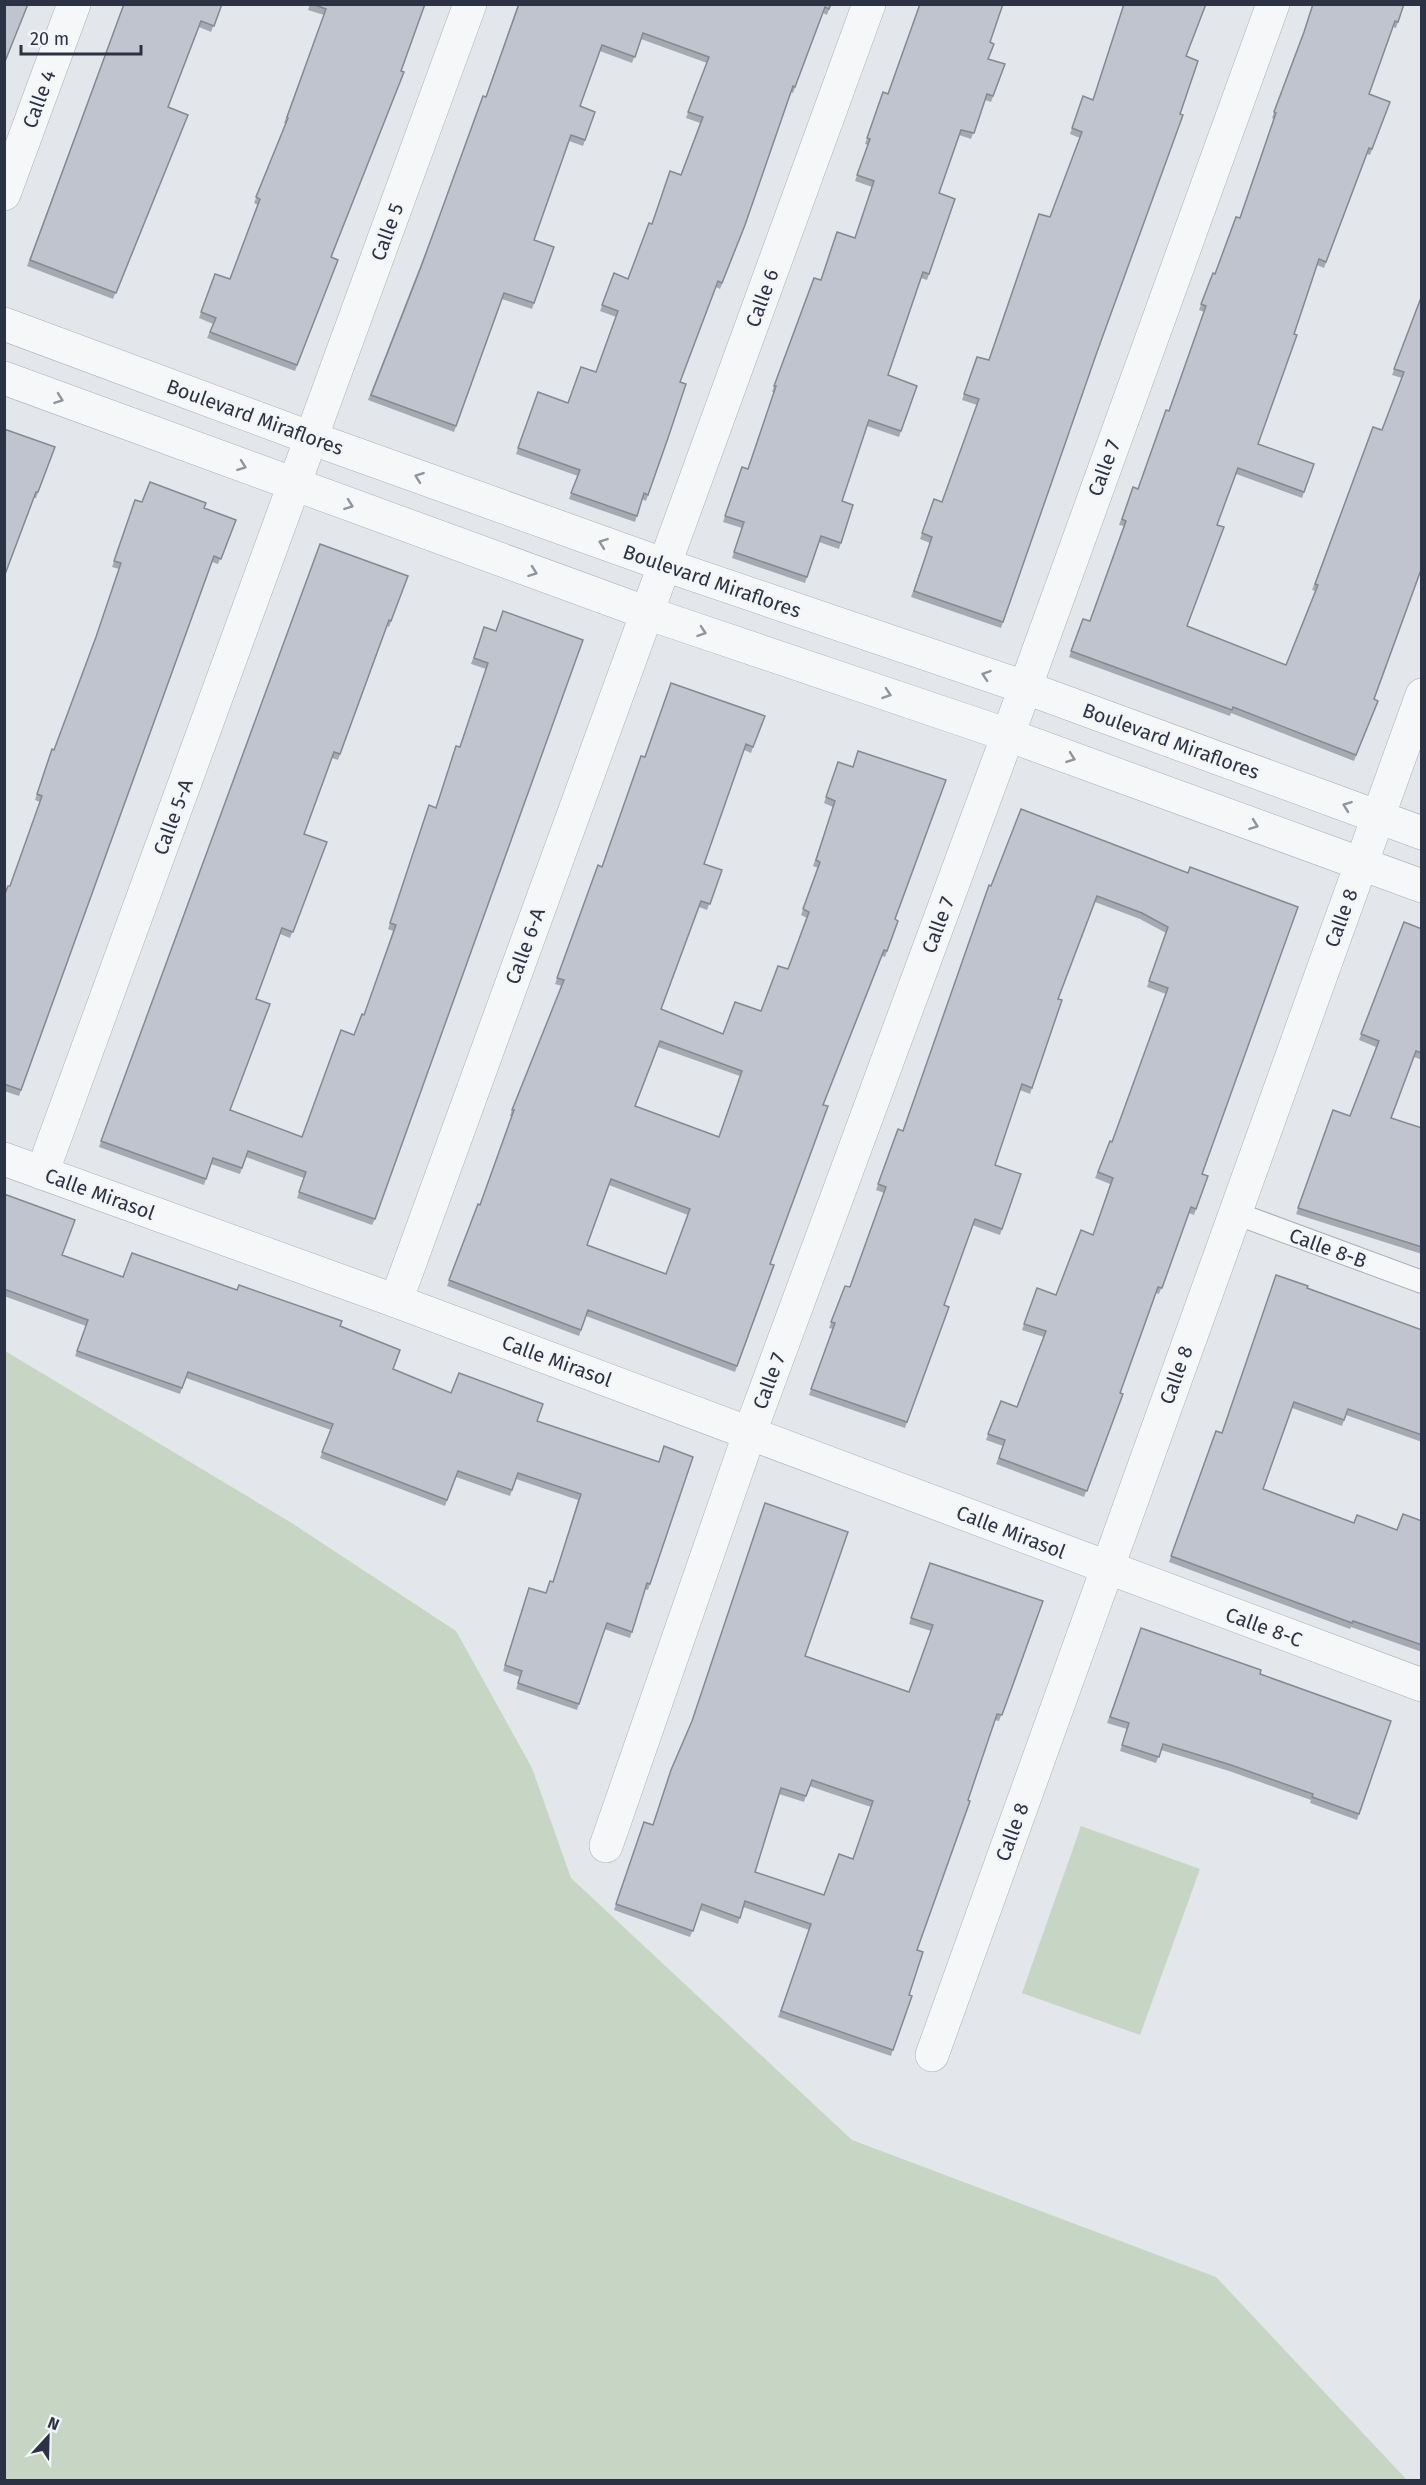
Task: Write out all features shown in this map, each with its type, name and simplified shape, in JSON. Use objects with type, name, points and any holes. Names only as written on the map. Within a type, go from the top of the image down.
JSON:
[{"type":"street","name":"Calle 4","points":[[4,194],[74,4]]},
{"type":"street","name":"Calle 5","points":[[303,461],[470,4]]},
{"type":"street","name":"Calle 6","points":[[655,589],[869,4]]},
{"type":"street","name":"Calle 7","points":[[606,1846],[750,1432],[1008,735],[1273,4]]},
{"type":"street","name":"Boulevard Miraflores","points":[[4,324],[303,461],[655,589],[1024,687],[1422,833]]},
{"type":"street","name":"Boulevard Miraflores","points":[[4,378],[303,461],[655,589],[1008,735],[1422,886]]},
{"type":"street","name":"Calle 5-A","points":[[42,1173],[303,461]]},
{"type":"street","name":"Calle 6-A","points":[[396,1301],[655,589]]},
{"type":"street","name":"Calle 8","points":[[932,2055],[1422,695]]},
{"type":"street","name":"Calle Mirasol","points":[[4,1159],[750,1432],[1107,1569]]},
{"type":"street","name":"Calle 8-C","points":[[1107,1569],[1422,1685]]},
{"type":"lane","name":"Calle 8-B","points":[[1235,1213],[1422,1282]]},
{"type":"green space","points":[[5,1351],[290,1522],[456,1631],[532,1768],[571,1878],[852,2140],[1216,2277],[1407,2480],[5,2480]]},
{"type":"green space","points":[[1081,1826],[1200,1869],[1140,2035],[1022,1993]]},
{"type":"building","points":[[4,4],[28,4],[4,64]]},
{"type":"building","points":[[124,4],[222,4],[214,26],[201,21],[168,107],[188,115],[116,293],[30,260]]},
{"type":"building","points":[[312,4],[425,4],[401,71],[404,72],[331,257],[338,260],[297,365],[210,332],[216,318],[201,312],[215,274],[230,279],[260,199],[256,197],[288,118],[326,9]]},
{"type":"building","points":[[519,4],[831,4],[829,9],[825,7],[795,87],[793,86],[745,225],[722,283],[718,281],[680,382],[686,384],[668,438],[648,495],[644,493],[637,516],[571,493],[580,470],[518,448],[538,392],[568,403],[581,367],[596,372],[618,311],[602,305],[614,273],[628,279],[649,223],[652,224],[670,171],[681,175],[703,117],[688,112],[709,57],[643,33],[635,57],[602,45],[580,106],[595,112],[585,140],[571,135],[534,240],[554,247],[534,303],[504,293],[456,426],[371,395],[421,267],[483,96],[486,97]]},
{"type":"building","points":[[920,4],[1003,4],[990,42],[994,44],[988,59],[1005,64],[993,96],[987,94],[974,133],[961,130],[939,193],[955,199],[929,274],[923,272],[888,375],[917,386],[901,431],[869,420],[842,501],[853,505],[841,543],[821,536],[807,577],[734,552],[744,522],[725,516],[742,467],[748,469],[776,386],[774,386],[814,278],[821,280],[837,232],[855,238],[874,181],[857,175],[870,139],[867,138],[883,92],[888,94]]},
{"type":"building","points":[[1124,4],[1206,4],[1186,56],[1198,61],[1180,114],[1183,115],[1003,622],[914,591],[932,537],[922,533],[934,499],[942,502],[979,399],[964,394],[977,357],[989,360],[1039,214],[1050,217],[1082,132],[1072,128],[1083,96],[1093,100]]},
{"type":"building","points":[[1313,4],[1404,4],[1398,22],[1395,21],[1369,94],[1390,102],[1372,149],[1369,148],[1326,262],[1319,259],[1294,334],[1297,335],[1258,444],[1314,464],[1304,492],[1238,468],[1217,525],[1224,527],[1187,626],[1286,665],[1318,585],[1315,584],[1373,427],[1382,430],[1404,372],[1394,369],[1422,295],[1422,567],[1374,699],[1378,701],[1356,755],[1233,707],[1232,710],[1071,651],[1083,619],[1090,621],[1126,521],[1122,519],[1133,487],[1138,489],[1166,410],[1169,411],[1206,306],[1201,304],[1236,217],[1240,218],[1276,113],[1274,112]]},
{"type":"building","points":[[4,429],[55,447],[4,577]]},
{"type":"building","points":[[150,482],[206,503],[204,508],[236,520],[221,559],[214,556],[21,1090],[4,1084],[4,896],[10,886],[42,796],[37,794],[52,749],[54,750],[96,637],[121,563],[114,561],[135,500],[142,502]]},
{"type":"building","points":[[320,544],[408,576],[391,621],[389,620],[340,754],[334,752],[304,834],[327,842],[293,932],[282,928],[256,999],[270,1004],[230,1110],[302,1137],[341,1030],[354,1035],[362,1014],[364,1015],[396,925],[390,923],[429,805],[436,808],[456,746],[460,747],[488,663],[474,658],[484,627],[496,631],[503,611],[583,640],[375,1219],[299,1192],[306,1172],[248,1151],[242,1168],[213,1158],[206,1179],[101,1141]]},
{"type":"building","points":[[671,683],[765,716],[753,747],[746,744],[704,864],[722,870],[710,904],[701,901],[661,1009],[723,1034],[735,1002],[761,1011],[778,966],[788,969],[809,912],[803,909],[820,862],[816,860],[835,801],[826,797],[838,762],[853,767],[858,751],[946,780],[895,919],[898,921],[887,951],[884,950],[823,1105],[828,1106],[770,1264],[774,1265],[737,1366],[588,1310],[581,1330],[449,1280],[478,1204],[480,1205],[514,1110],[512,1110],[564,980],[557,978],[598,865],[602,867],[641,756],[645,757]],"holes":[[[660,1041],[742,1071],[719,1137],[635,1106]],[[611,1179],[690,1209],[666,1274],[587,1245]]]},
{"type":"building","points":[[1021,809],[1188,873],[1190,867],[1298,907],[1202,1174],[1208,1176],[1196,1209],[1191,1207],[1162,1288],[1158,1287],[1120,1393],[1123,1394],[1087,1491],[999,1458],[1005,1440],[988,1434],[1001,1401],[1017,1407],[1046,1331],[1024,1324],[1037,1288],[1056,1295],[1081,1230],[1093,1235],[1113,1178],[1098,1172],[1110,1141],[1112,1142],[1168,988],[1149,981],[1168,927],[1142,913],[1097,896],[1058,999],[1062,1000],[1032,1088],[1022,1084],[995,1165],[1021,1174],[1002,1229],[975,1219],[944,1305],[949,1307],[907,1422],[811,1389],[835,1323],[831,1322],[845,1286],[850,1287],[886,1187],[878,1184],[898,1129],[903,1131],[989,885],[991,886]]},
{"type":"building","points":[[1404,922],[1422,929],[1422,1053],[1416,1051],[1391,1118],[1422,1128],[1422,1247],[1298,1208],[1333,1110],[1350,1116],[1379,1041],[1361,1034]]},
{"type":"building","points":[[4,1194],[75,1220],[62,1255],[123,1277],[132,1253],[237,1290],[239,1285],[342,1321],[340,1326],[400,1350],[393,1369],[451,1393],[459,1373],[543,1404],[537,1421],[659,1462],[664,1446],[693,1457],[650,1584],[647,1583],[632,1632],[607,1623],[579,1704],[518,1683],[522,1671],[505,1665],[529,1588],[546,1593],[550,1581],[553,1582],[581,1494],[518,1473],[512,1490],[458,1471],[447,1500],[322,1452],[333,1424],[188,1372],[182,1388],[77,1351],[88,1320],[4,1289]]},
{"type":"building","points":[[1276,1275],[1422,1330],[1422,1435],[1348,1409],[1344,1420],[1294,1402],[1263,1489],[1354,1523],[1357,1515],[1397,1530],[1403,1514],[1422,1521],[1422,1645],[1353,1621],[1352,1623],[1171,1556],[1216,1431],[1222,1433]]},
{"type":"building","points":[[765,1503],[848,1532],[805,1656],[909,1692],[933,1625],[911,1618],[930,1563],[1043,1601],[1002,1715],[997,1714],[968,1800],[970,1801],[917,1950],[923,1952],[909,1995],[912,1996],[893,2050],[781,2011],[811,1924],[745,1901],[740,1918],[702,1904],[693,1931],[616,1904],[644,1822],[653,1825],[671,1770],[692,1721]],"holes":[[[812,1780],[873,1801],[853,1859],[839,1854],[824,1895],[755,1872],[781,1788],[806,1796]]]},
{"type":"building","points":[[1141,1628],[1261,1670],[1260,1674],[1391,1721],[1359,1814],[1312,1797],[1313,1794],[1163,1744],[1159,1757],[1122,1745],[1129,1723],[1110,1717]]}]
